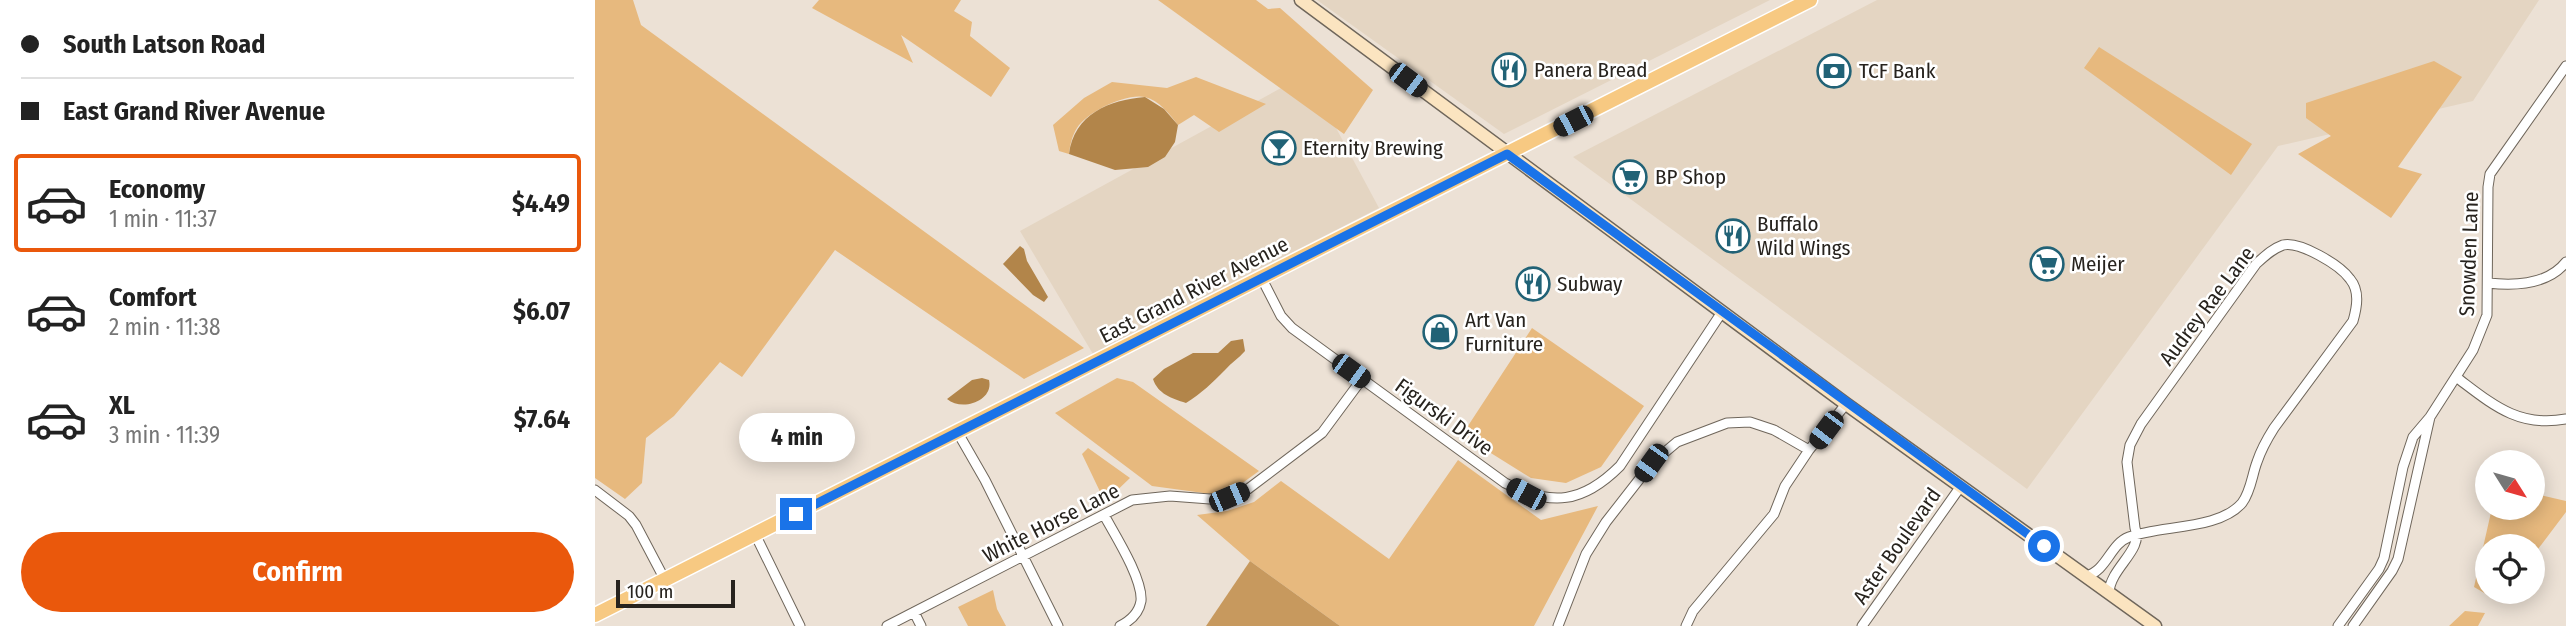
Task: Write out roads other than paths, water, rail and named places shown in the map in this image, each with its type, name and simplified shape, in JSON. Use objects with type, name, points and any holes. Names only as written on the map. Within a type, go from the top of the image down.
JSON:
[{"type":"main road","points":[[1301,0],[1846,404],[2155,626]]},
{"type":"main road","name":"East Grand River Avenue","points":[[595,615],[1810,0]]},
{"type":"street","name":"Snowden Lane","points":[[2338,626],[2384,558],[2403,467],[2413,437],[2430,417],[2482,332],[2487,315],[2490,174],[2566,66]]},
{"type":"street","name":"Audrey Rae Lane","points":[[2086,576],[2098,570],[2117,545],[2128,537],[2210,521],[2230,513],[2242,503],[2264,444],[2273,428],[2353,321],[2357,310],[2357,292],[2350,278],[2313,251],[2286,244],[2270,251],[2256,264],[2141,424],[2130,445],[2127,462],[2138,535]]},
{"type":"street","points":[[2488,283],[2513,285],[2538,280],[2566,262]]},
{"type":"street","name":"Figurski Drive","points":[[1262,279],[1281,316],[1292,328],[1505,483],[1526,494],[1548,499],[1572,498],[1591,490],[1620,466],[1722,312]]},
{"type":"street","points":[[2456,377],[2493,405],[2514,416],[2541,421],[2566,419]]},
{"type":"street","name":"White Horse Lane","points":[[887,626],[1132,500],[1170,496],[1210,499],[1229,497],[1248,489],[1322,433],[1362,379]]},
{"type":"street","points":[[1686,626],[1693,611],[1774,514],[1785,486],[1809,450],[1846,404]]},
{"type":"street","name":"Snowden Lane","points":[[2353,626],[2398,559],[2430,417]]},
{"type":"street","points":[[1558,626],[1586,554],[1651,463],[1677,442],[1727,423],[1750,422],[1774,430],[1809,450]]},
{"type":"street","points":[[958,433],[1058,626]]},
{"type":"street","name":"Aster Boulevard","points":[[1862,626],[1961,486]]},
{"type":"street","points":[[595,490],[629,516],[636,525],[665,580]]},
{"type":"street","points":[[2398,500],[2411,502]]},
{"type":"street","points":[[1104,515],[1126,556],[1140,593],[1141,603],[1135,614],[1120,626]]},
{"type":"street","points":[[755,534],[800,626]]},
{"type":"street","points":[[2109,593],[2113,576],[2136,545],[2138,535]]},
{"type":"street","points":[[2355,602],[2366,609]]},
{"type":"street","points":[[914,612],[921,626]]},
{"type":"place","name":"Panera Bread","points":[[1509,70]]},
{"type":"place","name":"TCF Bank","points":[[1834,71]]},
{"type":"place","name":"Eternity Brewing","points":[[1279,148]]},
{"type":"place","name":"BP Shop","points":[[1630,177]]},
{"type":"place","name":"Buffalo Wild Wings","points":[[1733,236]]},
{"type":"place","name":"Meijer","points":[[2047,264]]},
{"type":"place","name":"Subway","points":[[1533,284]]},
{"type":"place","name":"Art Van Furniture","points":[[1440,332]]}]
